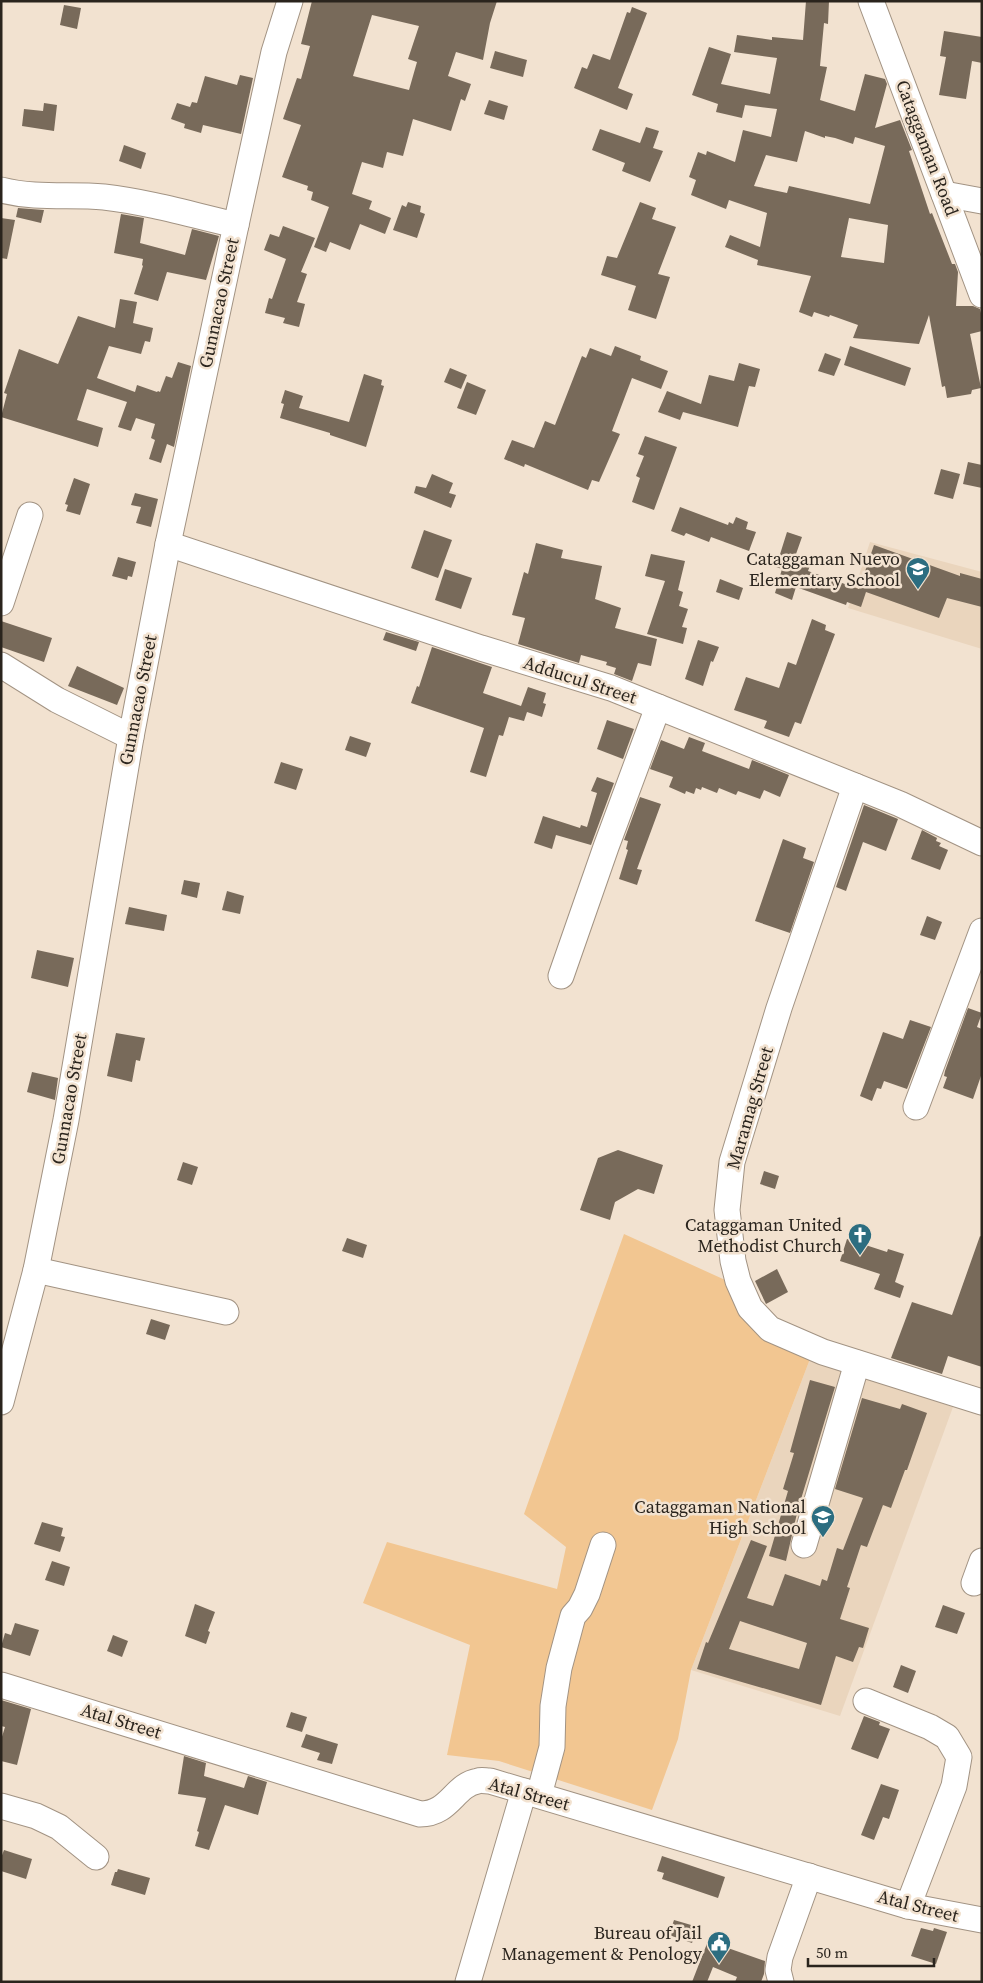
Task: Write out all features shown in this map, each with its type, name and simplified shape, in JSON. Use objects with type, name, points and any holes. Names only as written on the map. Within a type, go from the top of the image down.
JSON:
[{"type":"street","name":"Gunnacao Street","points":[[1,1402],[36,1270],[66,1120],[131,737],[168,544],[274,52],[290,1]]},
{"type":"street","name":"Cataggaman Road","points":[[871,1],[982,295]]},
{"type":"street","points":[[1,190],[31,196],[104,197],[236,225]]},
{"type":"street","points":[[944,194],[982,201]]},
{"type":"street","points":[[1,603],[30,515]]},
{"type":"street","name":"Adducul Street","points":[[168,544],[481,648],[611,688],[900,804],[982,842]]},
{"type":"street","points":[[1,665],[57,700],[131,737]]},
{"type":"street","points":[[562,976],[606,847],[658,707]]},
{"type":"street","name":"Maramag Street","points":[[855,786],[779,1008],[749,1101],[732,1162],[727,1210],[730,1247],[738,1281],[750,1308],[770,1329],[823,1352],[982,1402]]},
{"type":"street","points":[[916,1107],[982,931]]},
{"type":"street","points":[[36,1270],[226,1312]]},
{"type":"street","points":[[804,1545],[857,1363]]},
{"type":"street","points":[[468,1982],[532,1793],[552,1747],[554,1699],[559,1668],[573,1616],[580,1608],[587,1594],[603,1545]]},
{"type":"street","name":"Atal Street","points":[[1,1685],[420,1814],[432,1814],[464,1787],[477,1781],[490,1781],[908,1906],[982,1920]]},
{"type":"street","points":[[866,1701],[930,1727],[947,1737],[959,1757],[954,1786],[908,1906]]},
{"type":"street","points":[[1,1806],[36,1816],[60,1827],[96,1857]]},
{"type":"street","points":[[778,1978],[786,1936],[808,1876]]},
{"type":"shaded area","name":"Cataggaman Nuevo Elementary School","points":[[870,542],[982,572],[982,649],[848,608]]},
{"type":"shaded area","points":[[624,1234],[734,1284],[757,1333],[810,1359],[691,1670],[678,1739],[652,1810],[499,1761],[447,1755],[470,1645],[363,1603],[387,1542],[557,1589],[566,1547],[524,1514]]},
{"type":"shaded area","name":"Cataggaman National High School","points":[[810,1359],[953,1407],[840,1716],[691,1670]]},
{"type":"building","points":[[312,1],[497,1],[490,23],[483,60],[456,52],[448,76],[471,84],[465,101],[461,99],[451,131],[413,119],[403,156],[387,152],[383,168],[362,162],[352,194],[372,201],[369,209],[391,218],[385,234],[360,224],[350,250],[330,242],[326,252],[314,247],[329,207],[311,200],[313,192],[307,190],[308,186],[282,177],[301,125],[283,119],[297,78],[301,79],[310,46],[301,44]],"holes":[[[372,15],[419,26],[408,59],[417,62],[409,90],[353,76]]]},
{"type":"building","points":[[806,1],[829,1],[828,24],[824,23],[820,66],[827,67],[820,100],[855,111],[865,74],[885,79],[887,84],[875,128],[900,120],[912,150],[909,151],[930,214],[932,213],[952,264],[955,264],[958,272],[956,306],[973,306],[980,309],[982,331],[970,334],[981,388],[972,390],[971,394],[947,398],[945,386],[942,387],[929,315],[919,344],[853,338],[858,325],[830,315],[829,317],[814,312],[812,317],[799,312],[811,276],[757,265],[758,260],[725,247],[730,235],[760,247],[767,213],[729,200],[726,209],[691,195],[696,180],[689,177],[698,152],[706,155],[707,151],[735,162],[743,130],[771,137],[777,109],[745,105],[742,118],[716,112],[718,104],[692,95],[709,47],[731,54],[721,84],[770,94],[777,58],[734,52],[737,35],[772,40],[772,37],[803,40]],"holes":[[[805,131],[825,138],[825,136],[835,138],[853,144],[855,137],[885,146],[870,204],[789,186],[787,193],[754,186],[766,155],[797,162]],[[849,218],[888,225],[884,263],[841,257]]]},
{"type":"building","points":[[64,5],[81,8],[77,29],[60,25]]},
{"type":"building","points":[[632,7],[647,13],[618,88],[633,94],[627,110],[574,88],[582,67],[587,69],[593,54],[610,60],[627,12],[630,13]]},
{"type":"building","points":[[944,31],[982,37],[982,63],[972,61],[966,99],[939,95],[946,57],[940,56]]},
{"type":"building","points":[[495,51],[527,60],[523,77],[490,68]]},
{"type":"building","points":[[240,75],[253,78],[241,134],[203,125],[201,133],[184,128],[185,124],[171,119],[177,103],[190,107],[192,102],[197,103],[205,76],[237,85]]},
{"type":"building","points":[[489,100],[508,106],[504,120],[484,114]]},
{"type":"building","points":[[44,103],[57,105],[54,131],[22,126],[24,109],[43,111]]},
{"type":"building","points":[[646,127],[659,131],[653,148],[663,151],[650,182],[622,171],[625,163],[592,150],[600,129],[640,143]]},
{"type":"building","points":[[124,145],[146,153],[141,169],[119,161]]},
{"type":"building","points":[[408,202],[421,206],[420,212],[425,214],[417,238],[393,230],[402,205],[406,207]]},
{"type":"building","points":[[640,202],[656,208],[652,219],[676,227],[658,274],[670,277],[656,319],[628,310],[636,286],[601,275],[607,256],[617,258]]},
{"type":"building","points":[[18,208],[44,210],[41,223],[16,217]]},
{"type":"building","points":[[121,214],[144,218],[140,243],[185,255],[192,229],[219,236],[206,280],[167,272],[158,301],[134,294],[143,266],[143,259],[114,253]]},
{"type":"building","points":[[1,218],[15,220],[7,259],[1,258]]},
{"type":"building","points":[[283,226],[315,238],[301,272],[307,274],[297,302],[305,304],[299,327],[283,323],[285,318],[265,313],[269,298],[272,299],[286,259],[264,250],[270,234],[279,237]]},
{"type":"building","points":[[120,299],[137,302],[133,323],[153,328],[150,342],[145,341],[141,354],[109,346],[97,378],[135,392],[137,385],[160,392],[166,376],[172,378],[178,362],[191,366],[174,447],[167,444],[161,463],[149,459],[155,440],[151,438],[155,424],[136,418],[131,431],[118,427],[127,402],[87,389],[77,420],[103,428],[98,447],[1,417],[7,394],[4,393],[19,349],[58,364],[78,316],[115,328]]},
{"type":"building","points":[[615,346],[641,356],[640,360],[668,371],[661,389],[632,378],[612,431],[620,434],[599,482],[592,480],[588,490],[525,464],[524,467],[504,459],[512,440],[534,448],[545,421],[555,425],[582,356],[586,358],[590,348],[611,356]]},
{"type":"building","points":[[850,346],[911,368],[905,386],[844,365]]},
{"type":"building","points":[[825,353],[841,359],[834,376],[818,371]]},
{"type":"building","points":[[739,363],[760,369],[755,387],[749,386],[738,427],[683,412],[680,420],[658,412],[667,391],[701,404],[709,375],[734,381]]},
{"type":"building","points":[[450,368],[467,375],[461,389],[444,382]]},
{"type":"building","points":[[364,374],[382,380],[381,385],[384,386],[366,447],[330,435],[330,433],[280,418],[284,404],[281,403],[285,390],[303,396],[299,408],[349,422]]},
{"type":"building","points":[[467,382],[486,390],[476,415],[457,408]]},
{"type":"building","points":[[645,436],[677,447],[654,510],[632,502],[640,478],[636,476],[644,456],[638,454]]},
{"type":"building","points":[[968,462],[982,465],[982,488],[963,484]]},
{"type":"building","points":[[941,469],[960,474],[953,499],[934,494]]},
{"type":"building","points":[[432,474],[453,483],[449,493],[456,495],[451,508],[414,493],[416,486],[426,488]]},
{"type":"building","points":[[74,478],[90,484],[80,515],[66,511],[68,505],[65,504]]},
{"type":"building","points":[[135,493],[158,499],[151,527],[136,523],[141,507],[131,505]]},
{"type":"building","points":[[680,507],[728,525],[729,522],[733,524],[736,517],[748,522],[746,529],[756,532],[749,551],[711,537],[709,542],[686,533],[684,536],[671,531]]},
{"type":"building","points":[[424,530],[452,540],[438,578],[411,568]]},
{"type":"building","points":[[787,532],[802,537],[796,554],[812,560],[808,571],[859,589],[874,545],[960,576],[960,573],[982,579],[982,607],[947,598],[939,618],[866,592],[861,607],[847,602],[846,605],[796,587],[792,600],[775,593],[782,569],[776,567]]},
{"type":"building","points":[[536,543],[563,550],[561,558],[602,566],[595,599],[621,608],[615,628],[657,639],[651,666],[638,663],[632,681],[614,674],[616,668],[606,665],[607,662],[581,655],[579,663],[518,644],[525,618],[512,615],[524,572],[528,574]]},
{"type":"building","points":[[651,554],[685,561],[678,590],[683,592],[679,606],[688,609],[682,627],[687,628],[683,644],[647,634],[665,581],[645,576]]},
{"type":"building","points":[[118,557],[136,562],[132,577],[128,576],[127,580],[112,576]]},
{"type":"building","points":[[445,569],[472,578],[461,609],[435,600]]},
{"type":"building","points":[[720,579],[743,588],[739,600],[716,592]]},
{"type":"building","points":[[812,619],[826,625],[825,630],[835,634],[801,724],[795,722],[789,737],[764,728],[767,721],[734,710],[746,677],[779,688],[788,662],[796,665]]},
{"type":"building","points":[[1,621],[52,638],[44,662],[1,647]]},
{"type":"building","points":[[386,632],[419,642],[416,651],[383,640]]},
{"type":"building","points":[[698,640],[719,647],[713,662],[711,661],[703,686],[685,679]]},
{"type":"building","points":[[432,647],[492,667],[483,693],[521,706],[528,687],[546,693],[543,703],[546,704],[542,717],[527,712],[524,721],[509,717],[503,736],[499,735],[486,777],[470,772],[484,728],[411,703],[417,686],[419,687]]},
{"type":"building","points":[[77,666],[124,688],[117,705],[68,686]]},
{"type":"building","points":[[607,720],[634,729],[623,759],[597,749]]},
{"type":"building","points":[[350,736],[371,743],[366,757],[345,750]]},
{"type":"building","points":[[689,737],[705,743],[702,751],[749,769],[752,760],[789,775],[780,797],[764,790],[760,799],[738,791],[736,795],[719,788],[717,793],[702,787],[701,790],[696,788],[694,794],[686,791],[685,794],[669,787],[673,777],[650,769],[661,740],[684,749]]},
{"type":"building","points":[[281,762],[303,769],[296,790],[274,783]]},
{"type":"building","points":[[597,777],[614,783],[591,845],[556,835],[552,849],[534,843],[543,816],[580,828],[581,825],[587,827],[597,793],[591,791]]},
{"type":"building","points":[[640,797],[661,804],[637,869],[642,870],[637,885],[619,879],[628,850],[626,849],[628,841],[624,840]]},
{"type":"building","points":[[864,805],[898,819],[886,851],[863,842],[846,891],[836,887]]},
{"type":"building","points":[[922,830],[937,838],[936,841],[941,843],[939,846],[948,850],[940,870],[911,859]]},
{"type":"building","points":[[783,839],[806,848],[803,858],[814,862],[790,933],[755,921]]},
{"type":"building","points":[[184,880],[200,883],[197,898],[181,894]]},
{"type":"building","points":[[227,891],[244,896],[240,914],[222,910]]},
{"type":"building","points":[[129,907],[167,915],[164,931],[125,924]]},
{"type":"building","points":[[927,916],[942,922],[935,940],[920,935]]},
{"type":"building","points":[[37,950],[74,958],[68,987],[31,978]]},
{"type":"building","points":[[968,1008],[982,1013],[977,1027],[982,1029],[982,1073],[973,1099],[943,1088],[947,1077],[944,1076],[945,1071]]},
{"type":"building","points":[[910,1020],[931,1027],[907,1089],[884,1081],[881,1089],[877,1088],[872,1101],[860,1096],[883,1032],[903,1039]]},
{"type":"building","points":[[116,1033],[145,1038],[140,1061],[136,1060],[132,1082],[107,1076]]},
{"type":"building","points":[[32,1072],[58,1078],[55,1100],[27,1092]]},
{"type":"building","points":[[618,1150],[663,1165],[654,1194],[638,1189],[615,1202],[610,1220],[580,1210],[598,1158]]},
{"type":"building","points":[[183,1162],[198,1167],[192,1185],[177,1180]]},
{"type":"building","points":[[764,1171],[779,1176],[775,1189],[760,1184]]},
{"type":"building","points":[[980,1236],[982,1237],[982,1367],[948,1356],[942,1374],[891,1358],[912,1302],[952,1315]]},
{"type":"building","points":[[347,1238],[367,1245],[363,1258],[342,1251]]},
{"type":"building","points":[[847,1239],[887,1252],[888,1249],[904,1254],[895,1282],[904,1286],[900,1298],[874,1289],[880,1274],[840,1261]]},
{"type":"building","points":[[777,1269],[788,1292],[766,1304],[755,1281]]},
{"type":"building","points":[[151,1319],[170,1325],[165,1340],[146,1334]]},
{"type":"building","points":[[810,1380],[835,1387],[798,1509],[786,1561],[769,1556],[788,1491],[783,1489],[794,1453],[790,1452]]},
{"type":"building","points":[[862,1398],[900,1409],[902,1404],[927,1413],[891,1508],[883,1505],[867,1547],[861,1545],[847,1587],[850,1588],[840,1619],[869,1628],[863,1648],[859,1647],[853,1662],[836,1656],[821,1705],[697,1669],[706,1642],[708,1643],[751,1540],[767,1546],[747,1598],[773,1606],[785,1574],[820,1586],[822,1579],[827,1581],[837,1548],[843,1550],[863,1498],[835,1489]],"holes":[[[740,1621],[807,1643],[799,1669],[729,1649]]]},
{"type":"building","points":[[42,1522],[63,1528],[61,1536],[65,1537],[60,1552],[34,1544]]},
{"type":"building","points":[[52,1561],[70,1567],[64,1586],[45,1580]]},
{"type":"building","points":[[195,1604],[215,1612],[208,1631],[210,1632],[206,1644],[185,1636]]},
{"type":"building","points":[[943,1605],[965,1613],[957,1634],[935,1627]]},
{"type":"building","points":[[15,1623],[39,1630],[30,1656],[1,1647],[5,1633],[11,1635]]},
{"type":"building","points":[[113,1635],[128,1641],[122,1657],[107,1651]]},
{"type":"building","points":[[901,1665],[916,1671],[908,1693],[893,1687]]},
{"type":"building","points":[[1,1700],[31,1709],[17,1765],[1,1761],[1,1740],[5,1727],[1,1726]]},
{"type":"building","points":[[291,1712],[307,1717],[302,1732],[286,1727]]},
{"type":"building","points":[[864,1716],[880,1722],[879,1725],[890,1729],[878,1759],[851,1749]]},
{"type":"building","points":[[306,1734],[338,1744],[332,1764],[317,1760],[320,1753],[301,1747]]},
{"type":"building","points":[[184,1756],[206,1763],[204,1776],[244,1788],[248,1776],[267,1782],[258,1815],[225,1805],[209,1850],[195,1846],[206,1798],[178,1794]]},
{"type":"building","points":[[881,1784],[899,1790],[889,1819],[883,1817],[874,1840],[861,1835]]},
{"type":"building","points":[[4,1850],[32,1859],[26,1879],[1,1871],[1,1858]]},
{"type":"building","points":[[662,1856],[725,1877],[718,1898],[662,1879],[664,1873],[657,1871]]},
{"type":"building","points":[[118,1869],[150,1878],[145,1895],[111,1885],[115,1872]]},
{"type":"building","points":[[674,1920],[698,1927],[692,1943],[669,1935]]},
{"type":"building","points":[[921,1928],[933,1931],[934,1928],[947,1932],[936,1964],[911,1956]]},
{"type":"building","points":[[708,1941],[765,1961],[761,1982],[735,1982],[737,1977],[713,1967],[707,1982],[692,1982]]},
{"type":"place","name":"Cataggaman Nuevo Elementary School","points":[[918,590]]},
{"type":"place","name":"Cataggaman United Methodist Church","points":[[860,1256]]},
{"type":"place","name":"Cataggaman National High School","points":[[823,1538]]},
{"type":"place","name":"Bureau of Jail Management & Penology","points":[[719,1964]]}]
